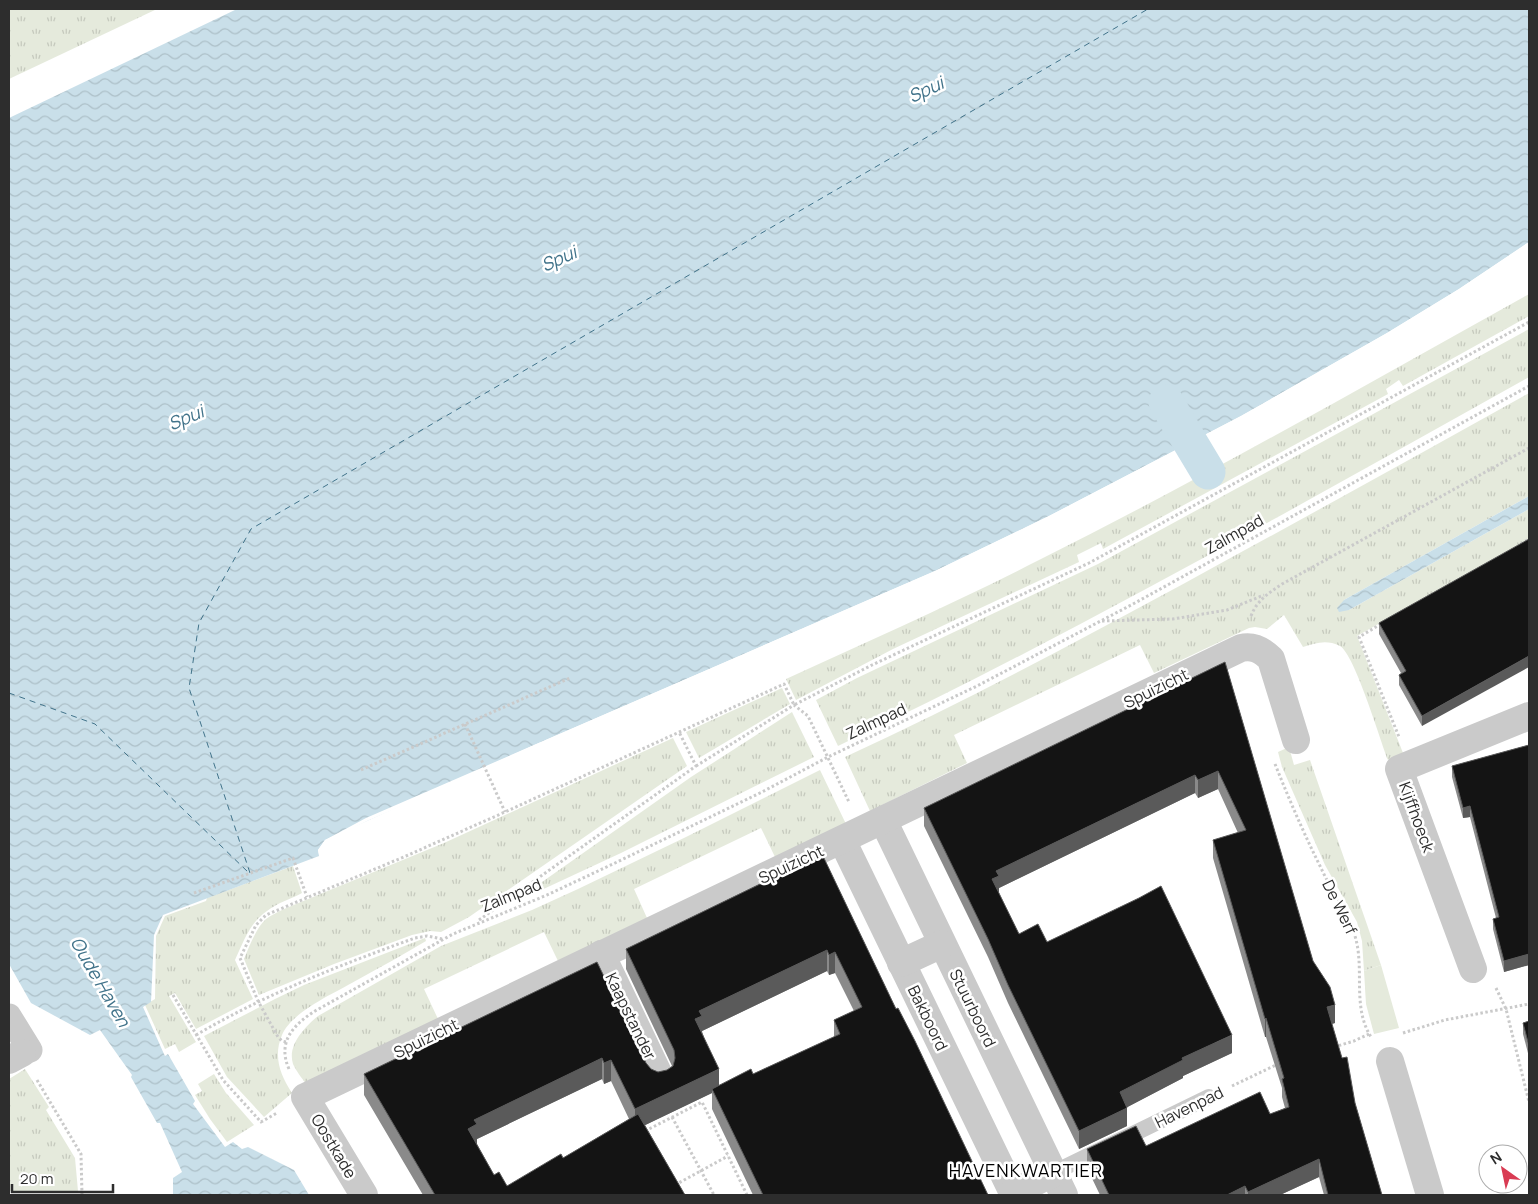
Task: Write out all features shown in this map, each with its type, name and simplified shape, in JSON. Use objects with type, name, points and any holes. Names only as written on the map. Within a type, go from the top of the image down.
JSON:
[{"type":"street","name":"Spuizicht","points":[[305,1097],[1241,648],[1249,646],[1262,651],[1271,659],[1296,740]]},
{"type":"street","name":"Kijffhoeck","points":[[1474,969],[1399,768],[1529,716]]},
{"type":"street","name":"Stuurboord","points":[[883,820],[1059,1184]]},
{"type":"street","name":"Bakboord","points":[[842,840],[1013,1194]]},
{"type":"street","points":[[901,963],[942,944]]},
{"type":"street","name":"Kaapstander","points":[[601,954],[660,1077]]},
{"type":"street","points":[[9,1016],[30,1050],[15,1057]]},
{"type":"street","points":[[1385,1054],[1430,1195]]},
{"type":"street","name":"Oostkade","points":[[305,1097],[364,1195]]},
{"type":"street","name":"Havenpad","points":[[1013,1194],[1059,1184]]},
{"type":"lane","name":"Havenpad","points":[[1059,1184],[1209,1098]]},
{"type":"path","points":[[473,924],[696,766],[794,705],[872,665],[1089,563],[1529,322]]},
{"type":"path","name":"Zalmpad","points":[[286,1042],[296,1026],[308,1015],[442,939],[606,868],[762,792],[828,757],[947,701],[1101,621],[1529,386]]},
{"type":"path","points":[[1101,621],[1182,618],[1227,610],[1270,592],[1290,579],[1529,448]]},
{"type":"path","points":[[1521,544],[1529,539]]},
{"type":"path","points":[[1250,622],[1256,606],[1270,592]]},
{"type":"path","points":[[1384,622],[1359,637],[1410,764]]},
{"type":"path","points":[[361,770],[570,678]]},
{"type":"path","points":[[305,1097],[286,1060],[286,1042],[278,1037],[258,1001],[240,962],[241,955],[256,925],[266,914],[406,856],[784,684],[794,705],[808,716],[853,811]]},
{"type":"path","points":[[465,724],[505,812]]},
{"type":"path","points":[[679,732],[696,766]]},
{"type":"path","name":"De Werf","points":[[1296,740],[1270,751],[1313,853],[1342,906],[1353,931],[1357,947],[1360,1006],[1363,1021],[1369,1034],[1385,1054]]},
{"type":"path","points":[[194,893],[293,858],[307,897]]},
{"type":"path","points":[[196,1035],[258,1001],[339,967],[416,938],[427,936],[442,939]]},
{"type":"path","points":[[1474,969],[1486,965],[1506,1009],[1529,1102]]},
{"type":"path","points":[[173,995],[227,1085],[258,1118]]},
{"type":"path","points":[[1385,1054],[1402,1034],[1428,1024],[1529,1004]]},
{"type":"path","points":[[1331,1048],[1369,1034]]},
{"type":"path","name":"Havenpad","points":[[1209,1098],[1284,1062]]},
{"type":"path","points":[[36,1077],[81,1154],[82,1195]]},
{"type":"path","points":[[643,1132],[702,1102],[747,1195]]},
{"type":"path","points":[[675,1106],[678,1114]]},
{"type":"path","points":[[672,1117],[714,1195]]},
{"type":"path","points":[[674,1186],[728,1156]]},
{"type":"path","points":[[670,1178],[677,1190]]},
{"type":"green space","points":[[9,9],[157,9],[9,79]]},
{"type":"green space","points":[[1529,294],[1529,316],[1403,386],[1399,380],[1386,389],[1388,394],[1103,549],[1101,543],[1077,555],[1079,562],[893,649],[796,700],[786,679],[978,590],[1103,527],[1286,429]]},
{"type":"green space","points":[[1529,329],[1529,377],[1100,614],[838,746],[816,700],[857,678],[1098,564]]},
{"type":"green space","points":[[1529,393],[1529,496],[1344,600],[1349,610],[1529,509],[1529,539],[1357,636],[1403,753],[1388,760],[1360,681],[1353,665],[1340,646],[1326,642],[1303,647],[1284,615],[1267,629],[1249,628],[1154,673],[1140,645],[954,735],[967,763],[870,811],[845,757],[974,695],[1101,628]]},
{"type":"green space","points":[[782,688],[790,704],[699,758],[686,732]]},
{"type":"green space","points":[[792,712],[814,757],[621,853],[522,899],[525,894],[691,777]]},
{"type":"green space","points":[[673,738],[687,766],[469,917],[441,932],[430,931],[412,935],[259,995],[244,959],[259,927],[270,916],[444,843]]},
{"type":"green space","points":[[1289,747],[1294,765],[1310,760],[1381,965],[1364,971],[1362,941],[1357,922],[1325,865],[1282,767],[1278,752]]},
{"type":"green space","points":[[820,770],[846,824],[775,857],[761,828],[634,889],[647,918],[558,961],[544,932],[424,989],[438,1019],[306,1084],[293,1064],[293,1050],[298,1037],[318,1016],[441,946],[532,910],[578,889]]},
{"type":"green space","points":[[293,866],[302,893],[275,906],[256,921],[235,960],[253,999],[196,1029],[175,993],[169,996],[196,1042],[179,1052],[175,1044],[165,1049],[145,1005],[155,999],[156,936],[165,916]]},
{"type":"green space","points":[[425,938],[426,941],[305,1010],[287,1026],[279,1043],[278,1058],[281,1072],[292,1093],[264,1117],[227,1077],[204,1036],[304,985]]},
{"type":"green space","points":[[1381,965],[1399,1028],[1374,1034],[1366,1004],[1364,971]]},
{"type":"green space","points":[[25,1069],[49,1107],[46,1110],[75,1158],[78,1191],[9,1191],[9,1079]]},
{"type":"green space","points":[[214,1074],[226,1093],[254,1125],[227,1142],[195,1095],[202,1091],[198,1084]]},
{"type":"water","points":[[237,9],[1529,9],[1529,242],[1459,289],[1387,333],[1241,416],[1049,516],[935,571],[532,746],[325,840],[318,850],[319,856],[163,915],[154,935],[151,1002],[143,1007],[165,1056],[168,1054],[195,1101],[193,1104],[225,1147],[233,1142],[242,1149],[248,1147],[294,1170],[309,1195],[173,1195],[173,1178],[182,1172],[160,1123],[157,1123],[131,1077],[132,1075],[100,1030],[90,1035],[31,1003],[9,964],[9,118]]},
{"type":"water","points":[[1529,496],[1529,509],[1349,610],[1339,612],[1337,608],[1344,600]]},
{"type":"pier","points":[[1529,242],[1529,245],[1460,291],[1389,335],[1242,418],[1050,519],[936,574],[367,821],[326,842],[322,848],[322,857],[320,859],[318,850],[325,840],[366,818],[935,571],[1049,516],[1241,416],[1387,333],[1459,289]]},
{"type":"building","points":[[1529,539],[1529,656],[1422,716],[1399,675],[1406,671],[1379,623]]},
{"type":"building","points":[[1225,662],[1313,961],[1330,987],[1335,1005],[1327,1007],[1342,1058],[1347,1057],[1355,1103],[1382,1195],[1328,1195],[1319,1159],[1248,1192],[1245,1186],[1227,1195],[1109,1195],[1087,1149],[1136,1126],[1146,1146],[1260,1092],[1270,1114],[1289,1107],[1282,1079],[1284,1078],[1213,840],[1246,830],[1218,771],[1198,780],[1195,775],[996,871],[999,876],[992,879],[1019,934],[1038,924],[1047,942],[1161,886],[1232,1035],[1182,1058],[1183,1060],[1120,1092],[1127,1108],[1079,1131],[924,808]]},
{"type":"building","points":[[1529,745],[1529,954],[1504,961],[1493,919],[1499,917],[1470,806],[1463,808],[1452,766]]},
{"type":"building","points":[[822,854],[896,1009],[898,1008],[915,1041],[988,1195],[763,1195],[712,1089],[751,1069],[753,1074],[840,1034],[834,1020],[862,1007],[835,952],[829,955],[827,950],[699,1011],[702,1016],[695,1019],[719,1069],[635,1109],[611,1060],[604,1063],[602,1058],[474,1120],[477,1124],[468,1129],[494,1175],[499,1172],[507,1186],[561,1154],[563,1158],[638,1114],[685,1195],[435,1195],[364,1074],[597,962],[646,1063],[651,1069],[658,1072],[667,1070],[673,1066],[674,1050],[626,949]]},
{"type":"building","points":[[1529,1021],[1529,1046],[1523,1023]]},
{"type":"waterway","points":[[1166,402],[1208,472]]},
{"type":"ferry route","points":[[250,873],[189,688],[199,623],[251,529],[1148,9]]},
{"type":"ferry route","points":[[9,693],[95,724],[249,873]]},
{"type":"district","name":"HAVENKWARTIER","points":[[1026,1171]]},
{"type":"water label","name":"Spui","points":[[926,90]]},
{"type":"water label","name":"Spui","points":[[559,259]]},
{"type":"water label","name":"Spui","points":[[186,418]]},
{"type":"water label","name":"Oude Haven","points":[[100,982]]}]
